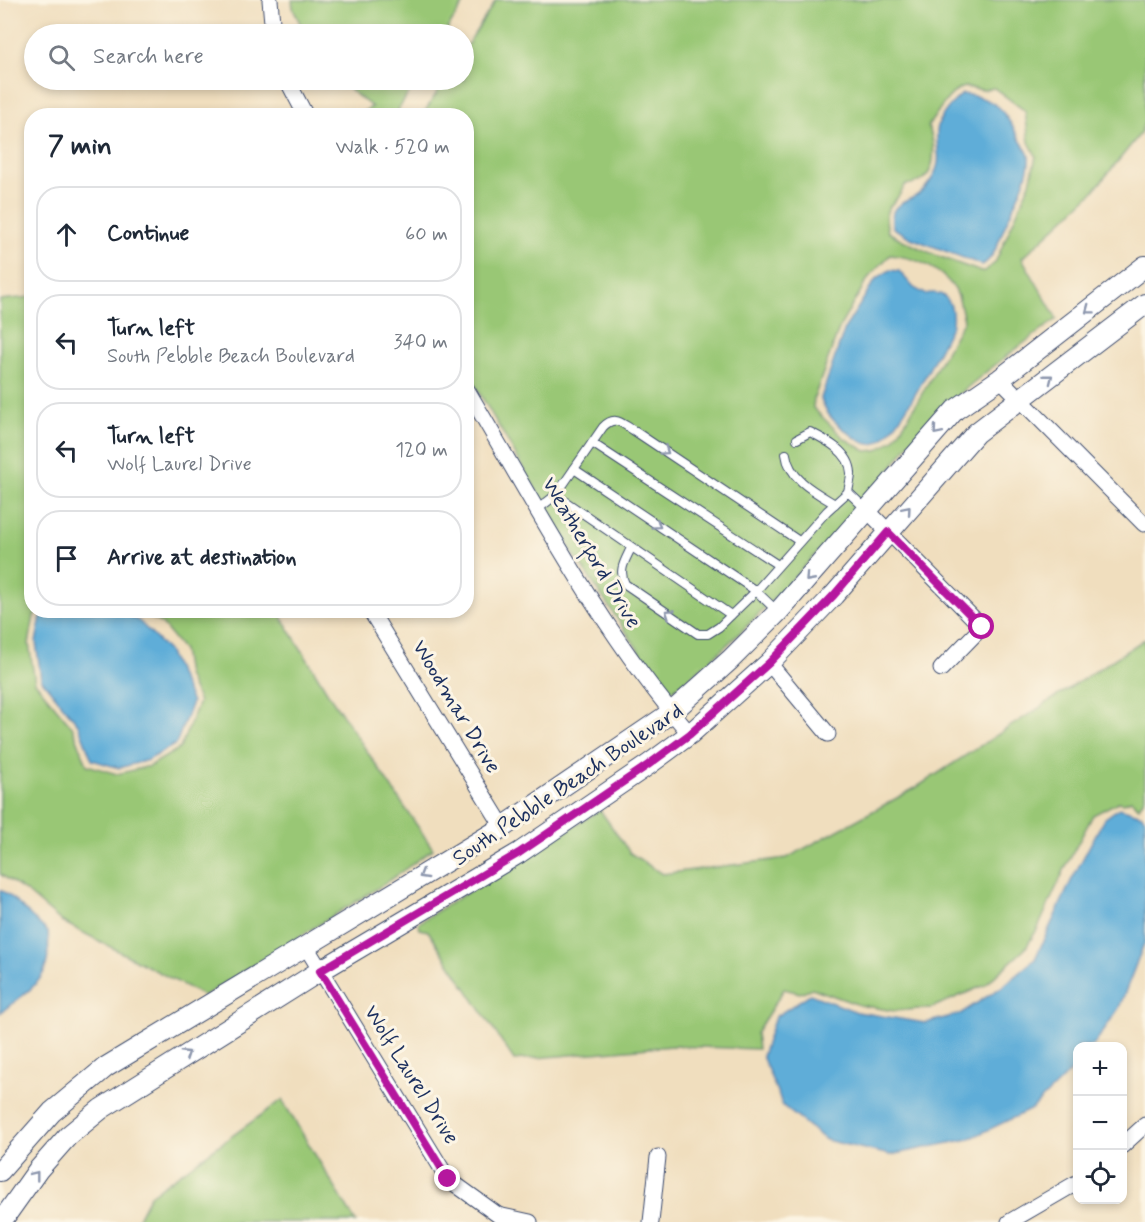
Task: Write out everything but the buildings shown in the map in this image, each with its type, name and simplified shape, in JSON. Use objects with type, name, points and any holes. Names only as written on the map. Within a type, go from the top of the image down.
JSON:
[{"type":"street","points":[[270,0],[272,24]]},
{"type":"street","points":[[292,90],[302,108]]},
{"type":"street","name":"South Pebble Beach Boulevard","points":[[0,1171],[52,1112],[106,1067],[503,827],[672,712],[730,660],[778,612],[955,410],[1142,275]]},
{"type":"street","name":"South Pebble Beach Boulevard","points":[[1,1222],[38,1170],[68,1136],[101,1109],[320,971],[519,853],[690,734],[769,663],[834,595],[976,433],[1145,304]]},
{"type":"street","points":[[1000,378],[1144,524]]},
{"type":"street","name":"Weatherford Drive","points":[[474,401],[625,653],[690,734]]},
{"type":"street","points":[[867,510],[982,627],[941,669]]},
{"type":"street","name":"Woodmar Drive","points":[[375,618],[503,827]]},
{"type":"street","points":[[769,663],[828,734]]},
{"type":"street","name":"Wolf Laurel Drive","points":[[305,945],[448,1179],[498,1215],[530,1222]]},
{"type":"street","points":[[1127,1141],[1145,1125]]},
{"type":"street","points":[[651,1222],[658,1157]]},
{"type":"street","points":[[1009,1222],[1073,1184]]},
{"type":"lane","points":[[538,509],[556,495],[609,421],[615,420],[799,541]]},
{"type":"lane","points":[[631,548],[622,566],[622,577],[625,584],[698,633],[708,634],[719,627],[756,591],[799,541],[848,492],[851,473],[848,461],[831,443],[810,432],[797,438]]},
{"type":"lane","points":[[592,443],[778,565]]},
{"type":"lane","points":[[786,454],[787,465],[797,478],[813,492],[835,504]]},
{"type":"lane","points":[[574,469],[756,591],[778,612]]},
{"type":"lane","points":[[848,492],[867,510]]},
{"type":"lane","points":[[556,495],[731,615]]},
{"type":"green space","points":[[292,0],[466,0],[450,24],[300,24]]},
{"type":"green space","points":[[496,0],[1145,0],[1145,121],[1140,134],[1092,193],[1022,258],[1057,319],[949,403],[911,442],[863,503],[767,606],[736,637],[668,694],[576,558],[474,384],[474,108],[427,108],[439,90],[474,90],[474,34]],"holes":[[[964,87],[983,90],[994,88],[1025,111],[1029,142],[1036,156],[1030,183],[995,263],[984,271],[979,271],[933,254],[888,232],[886,215],[905,185],[920,181],[928,174],[934,154],[928,126],[943,104]],[[890,255],[925,264],[948,281],[956,291],[964,320],[894,439],[878,450],[866,451],[844,438],[813,408],[814,398],[840,326],[869,277]]]},
{"type":"green space","points":[[350,90],[411,90],[399,108],[370,108],[372,107]]},
{"type":"green space","points":[[24,298],[24,618],[34,618],[29,644],[35,682],[73,728],[87,765],[117,774],[150,766],[180,748],[199,702],[187,675],[183,650],[162,624],[152,618],[282,618],[331,698],[433,849],[386,883],[204,996],[61,921],[28,893],[0,874],[0,300]]},
{"type":"green space","points":[[1145,639],[1145,797],[1139,807],[1131,800],[1124,803],[1118,802],[1093,815],[1066,866],[1038,928],[1025,949],[985,985],[931,1008],[894,1011],[859,1005],[812,988],[800,993],[784,989],[756,1033],[758,1049],[672,1046],[514,1060],[428,931],[420,929],[418,923],[600,810],[630,853],[662,874],[787,858],[917,787]]},
{"type":"green space","points":[[282,1100],[356,1222],[136,1222],[150,1195]]},
{"type":"water","points":[[962,94],[983,98],[998,107],[1004,113],[1029,156],[1024,181],[996,248],[982,265],[911,238],[893,228],[892,219],[895,208],[921,192],[933,177],[938,159],[938,126],[946,110]]},
{"type":"water","points":[[890,270],[899,271],[914,288],[925,294],[933,293],[944,296],[952,311],[952,325],[928,372],[894,427],[883,438],[871,444],[857,439],[835,422],[825,409],[821,398],[845,328],[876,279]]},
{"type":"water","points":[[41,618],[133,618],[139,621],[168,651],[192,702],[176,744],[148,760],[119,768],[92,760],[78,724],[41,679],[36,642]]},
{"type":"water","points":[[1119,808],[1142,815],[1145,819],[1145,941],[1119,1008],[1096,1042],[1073,1042],[1073,1069],[1032,1109],[969,1139],[890,1155],[826,1140],[783,1106],[762,1056],[775,1017],[810,994],[857,1012],[925,1023],[960,1014],[1002,987],[1035,959],[1072,879],[1104,819]]},
{"type":"water","points":[[0,890],[9,895],[48,932],[49,948],[44,972],[39,980],[0,1013]]},
{"type":"route","points":[[448,1179],[320,971],[519,853],[690,734],[769,663],[834,595],[888,532],[982,627]]}]
